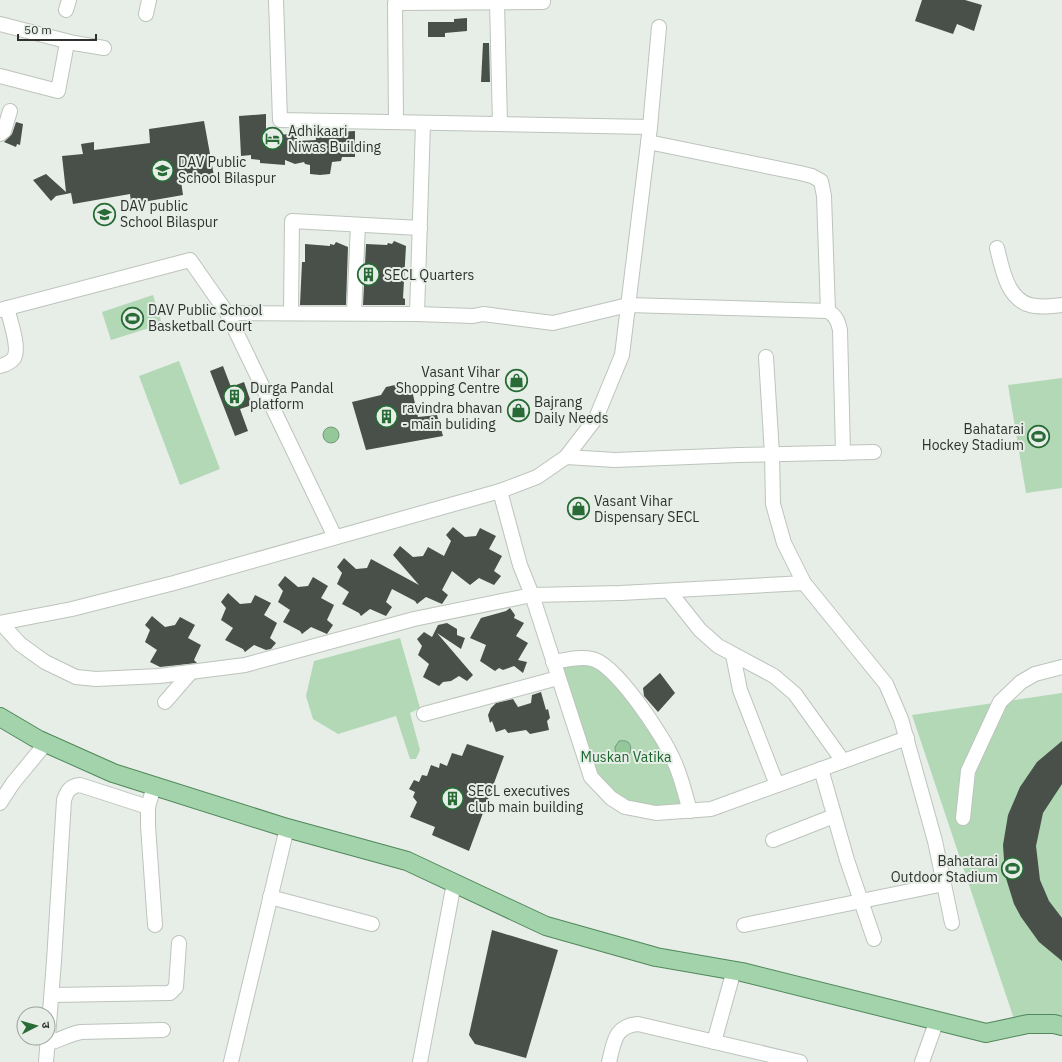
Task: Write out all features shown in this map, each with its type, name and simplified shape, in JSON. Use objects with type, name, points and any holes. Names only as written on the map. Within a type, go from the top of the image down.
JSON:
[{"type":"main road","points":[[0,718],[46,743],[113,773],[287,828],[407,861],[546,926],[656,957],[734,970],[986,1032],[1028,1024],[1054,1024],[1062,1026]]},
{"type":"street","points":[[276,0],[280,120],[650,127]]},
{"type":"street","points":[[396,122],[395,3],[497,3],[543,2],[543,0]]},
{"type":"street","points":[[497,3],[500,124]]},
{"type":"street","points":[[0,24],[74,43],[104,48]]},
{"type":"street","points":[[0,623],[72,609],[174,583],[500,491],[537,477],[566,457],[596,418],[622,355],[650,127],[659,27]]},
{"type":"street","points":[[0,76],[58,91],[67,43],[74,43]]},
{"type":"street","points":[[0,134],[4,131],[10,111]]},
{"type":"street","points":[[417,314],[422,123]]},
{"type":"street","points":[[648,142],[800,173],[812,176],[821,181],[824,196],[828,311]]},
{"type":"street","points":[[291,313],[292,221],[420,228]]},
{"type":"street","points":[[354,314],[358,225]]},
{"type":"street","points":[[997,248],[1007,284],[1016,297],[1030,305],[1062,305]]},
{"type":"street","points":[[0,366],[13,360],[16,354],[16,347],[4,309],[190,260],[227,313],[335,537]]},
{"type":"street","points":[[227,313],[417,314],[472,316],[483,314],[553,323],[628,305],[828,311],[834,315],[839,322],[840,330],[843,453]]},
{"type":"street","points":[[766,357],[772,454],[773,504],[784,543],[804,583],[886,684],[901,719],[907,738],[935,840],[952,924]]},
{"type":"street","points":[[566,457],[615,460],[874,452]]},
{"type":"street","points":[[500,491],[520,565],[532,595],[591,777],[611,798],[624,807],[656,813],[711,809],[907,738]]},
{"type":"street","points":[[0,623],[20,644],[45,662],[76,677],[112,678],[160,676],[246,665],[414,619],[532,595],[669,591],[804,583]]},
{"type":"street","points":[[669,591],[700,630],[718,646],[774,676],[787,686],[795,694],[843,761]]},
{"type":"street","points":[[0,623],[5,644]]},
{"type":"street","points":[[733,655],[740,690],[777,785]]},
{"type":"street","points":[[553,662],[578,658],[593,659],[606,666],[651,719],[673,759],[690,811]]},
{"type":"street","points":[[963,818],[968,771],[1000,702],[1035,674],[1062,666]]},
{"type":"street","points":[[166,702],[191,672]]},
{"type":"street","points":[[424,714],[558,678]]},
{"type":"street","points":[[0,803],[13,783],[46,743]]},
{"type":"street","points":[[821,769],[847,860],[874,939]]},
{"type":"street","points":[[51,1006],[64,800],[67,792],[70,787],[80,785],[148,807]]},
{"type":"street","points":[[154,786],[148,807],[155,925]]},
{"type":"street","points":[[774,840],[834,816]]},
{"type":"street","points":[[231,1062],[287,828]]},
{"type":"street","points":[[420,1062],[454,883]]},
{"type":"street","points":[[744,926],[860,900],[944,884]]},
{"type":"street","points":[[270,897],[372,924]]},
{"type":"street","points":[[52,995],[170,993],[176,987],[178,943]]},
{"type":"street","points":[[714,1042],[734,970]]},
{"type":"street","points":[[922,1062],[937,1020]]},
{"type":"street","points":[[609,1062],[618,1032],[629,1024],[647,1025],[800,1062]]},
{"type":"street","points":[[56,1041],[63,1040],[71,1034],[81,1032],[163,1030]]},
{"type":"street","points":[[46,1062],[48,1046]]},
{"type":"green space","name":"DAV Public School Basketball Court","points":[[153,295],[162,324],[111,340],[102,312]]},
{"type":"green space","points":[[179,361],[220,469],[180,485],[139,376]]},
{"type":"green space","name":"Bahatarai Hockey Stadium","points":[[1062,378],[1062,488],[1026,493],[1008,385]]},
{"type":"green space","points":[[400,638],[420,708],[410,713],[420,750],[416,759],[410,759],[396,716],[338,734],[313,719],[306,696],[314,661]]},
{"type":"green space","name":"Muskan Vatika","points":[[593,659],[651,719],[688,809],[625,807],[599,787],[553,662]]},
{"type":"green space","name":"Bahatarai Outdoor Stadium","points":[[1062,693],[1062,1024],[1016,1025],[912,715]]},
{"type":"shaded area","points":[[331,427],[337,429],[339,435],[337,441],[331,443],[325,441],[323,435],[325,429]]},
{"type":"shaded area","points":[[619,741],[629,743],[631,748],[628,758],[619,756],[616,753],[615,747]]},
{"type":"building","points":[[922,0],[965,0],[982,5],[974,31],[957,24],[953,34],[915,21]]},
{"type":"building","points":[[467,18],[467,31],[445,33],[445,37],[428,37],[428,22],[454,22],[454,19]]},
{"type":"building","points":[[483,43],[489,43],[490,82],[481,82]]},
{"type":"building","points":[[266,114],[266,135],[297,134],[297,141],[316,140],[315,133],[355,131],[355,157],[342,157],[341,161],[332,162],[330,174],[320,175],[310,174],[310,165],[305,164],[304,162],[295,164],[285,160],[285,165],[260,163],[260,160],[251,159],[251,155],[241,156],[239,116]]},
{"type":"building","points":[[204,121],[214,176],[181,181],[183,195],[143,202],[144,209],[132,209],[130,194],[73,204],[71,193],[56,196],[51,201],[33,180],[46,174],[66,192],[62,156],[83,154],[81,144],[94,142],[94,150],[150,143],[149,129]]},
{"type":"building","points":[[16,122],[23,124],[20,145],[17,144],[16,147],[4,142],[12,134]]},
{"type":"building","points":[[394,241],[406,246],[403,298],[405,299],[405,305],[363,305],[366,244],[387,245],[388,243],[392,244]]},
{"type":"building","points":[[336,242],[348,247],[346,305],[300,305],[302,262],[305,262],[305,244],[330,246],[330,244],[334,245]]},
{"type":"building","name":"Durga Pandal platform","points":[[223,366],[231,387],[244,382],[252,405],[240,409],[248,431],[235,436],[210,371]]},
{"type":"building","name":"ravindra bhavan - main buliding","points":[[404,383],[412,390],[418,417],[437,415],[443,436],[366,450],[352,402],[381,395],[386,387]]},
{"type":"building","points":[[453,527],[465,537],[476,536],[480,528],[496,536],[489,549],[502,556],[494,571],[501,576],[494,585],[479,578],[470,585],[452,571],[442,590],[448,595],[442,604],[426,597],[417,604],[415,601],[392,589],[386,602],[392,607],[386,616],[370,609],[361,616],[359,613],[342,604],[349,592],[337,584],[342,573],[337,567],[344,558],[356,569],[367,568],[371,559],[419,585],[393,555],[400,546],[413,557],[423,556],[428,547],[444,556],[451,541],[446,535]]},
{"type":"building","points":[[285,576],[298,587],[308,586],[313,577],[328,586],[321,598],[334,605],[327,620],[333,625],[327,634],[311,627],[302,634],[300,631],[283,622],[290,610],[278,602],[283,591],[278,585]]},
{"type":"building","points":[[228,593],[240,604],[251,603],[255,595],[271,603],[264,615],[277,623],[270,638],[276,643],[271,649],[266,650],[254,645],[245,652],[243,649],[225,640],[233,628],[221,620],[226,608],[221,602]]},
{"type":"building","points":[[510,608],[515,615],[514,618],[524,623],[516,636],[528,643],[518,660],[527,662],[523,673],[514,666],[503,670],[499,668],[495,671],[480,661],[486,645],[470,638],[481,618],[506,611]]},
{"type":"building","points":[[152,616],[165,627],[175,625],[180,617],[195,625],[188,638],[201,645],[194,660],[197,663],[160,667],[150,662],[157,650],[145,642],[150,630],[145,625]]},
{"type":"building","points":[[447,623],[457,629],[457,635],[465,638],[461,649],[437,633],[473,675],[467,681],[459,676],[451,681],[443,682],[439,686],[423,677],[429,664],[418,655],[422,646],[417,639],[424,632],[432,637],[438,625]]},
{"type":"building","points":[[660,673],[675,693],[658,712],[644,696],[643,688]]},
{"type":"building","points":[[541,692],[550,718],[547,721],[549,730],[530,734],[526,730],[508,733],[505,729],[496,732],[492,721],[490,723],[488,715],[491,708],[496,703],[513,699],[518,707],[531,703],[532,695]]},
{"type":"building","points":[[1062,741],[1062,784],[1043,813],[1036,846],[1040,880],[1049,901],[1062,918],[1062,961],[1039,942],[1021,917],[1014,904],[1005,875],[1003,845],[1008,815],[1020,787],[1037,762]]},
{"type":"building","name":"SECL executives club main building","points":[[467,744],[504,756],[469,851],[432,835],[435,827],[410,817],[417,802],[413,797],[415,792],[409,789],[414,780],[419,782],[422,775],[427,776],[431,765],[439,768],[440,763],[447,766],[452,753],[462,756]]},
{"type":"building","points":[[492,930],[558,950],[526,1058],[475,1044],[469,1035]]},
{"type":"place","name":"Adhikaari Niwas Building","points":[[273,139]]},
{"type":"place","name":"DAV Public School Bilaspur","points":[[162,170]]},
{"type":"place","name":"DAV public School Bilaspur","points":[[105,214]]},
{"type":"place","name":"SECL Quarters","points":[[368,275]]},
{"type":"place","name":"DAV Public School Basketball Court","points":[[132,318]]},
{"type":"place","name":"Vasant Vihar Shopping Centre","points":[[516,380]]},
{"type":"place","name":"Durga Pandal platform","points":[[234,396]]},
{"type":"place","name":"Bajrang Daily Needs","points":[[519,410]]},
{"type":"place","name":"ravindra bhavan - main buliding","points":[[387,416]]},
{"type":"place","name":"Bahatarai Hockey Stadium","points":[[1039,437]]},
{"type":"place","name":"Vasant Vihar Dispensary SECL","points":[[579,509]]},
{"type":"place","name":"SECL executives club main building","points":[[452,799]]},
{"type":"place","name":"Bahatarai Outdoor Stadium","points":[[1013,869]]}]
